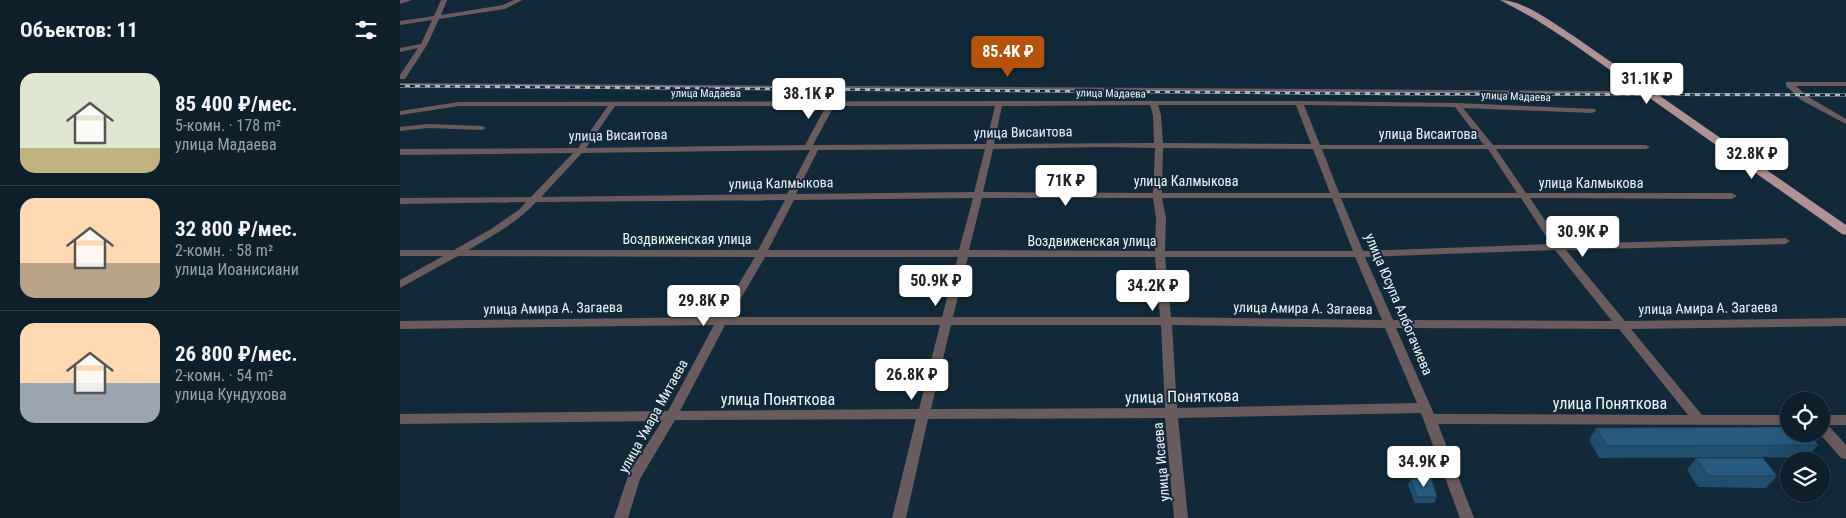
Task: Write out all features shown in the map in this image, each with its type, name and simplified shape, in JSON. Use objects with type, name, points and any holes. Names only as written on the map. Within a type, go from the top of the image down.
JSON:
[{"type":"main road","points":[[1504,0],[1552,26],[1640,82]]},
{"type":"main road","points":[[1513,0],[1561,26],[1846,222]]},
{"type":"main road","points":[[1678,108],[1846,231]]},
{"type":"street","points":[[400,2],[409,0]]},
{"type":"street","points":[[402,77],[424,45],[444,0]]},
{"type":"street","points":[[400,23],[505,7],[519,0]]},
{"type":"street","points":[[400,50],[424,45]]},
{"type":"street","points":[[1846,84],[1789,84],[1804,98],[1846,122]]},
{"type":"street","points":[[400,85],[1617,93]]},
{"type":"street","points":[[400,90],[474,90],[490,93],[480,104]]},
{"type":"street","points":[[898,518],[922,415],[964,254],[999,103]]},
{"type":"street","name":"улица Мадаева","points":[[400,113],[459,104],[999,103],[1457,105],[1592,111]]},
{"type":"street","points":[[400,285],[501,226],[522,211],[581,149],[613,104]]},
{"type":"street","name":"улица Умара Митаева","points":[[621,518],[634,477],[671,416],[722,320],[762,253],[792,196],[831,104]]},
{"type":"street","name":"улица Исаева","points":[[1154,104],[1158,115],[1157,203],[1161,218],[1159,244],[1166,321],[1171,413],[1181,518]]},
{"type":"street","name":"улица Юсупа Албогачиева","points":[[1299,104],[1359,254],[1428,413],[1467,518]]},
{"type":"street","points":[[1457,105],[1491,148],[1558,247],[1699,420]]},
{"type":"street","points":[[400,129],[428,126],[482,128]]},
{"type":"street","name":"улица Висаитова","points":[[400,152],[812,147],[1646,147]]},
{"type":"street","name":"улица Калмыкова","points":[[400,201],[1157,194],[1524,197],[1732,196]]},
{"type":"street","name":"Воздвиженская улица","points":[[400,253],[1359,254],[1784,241]]},
{"type":"street","name":"улица Амира А. Загаева","points":[[403,327],[722,320],[1166,321],[1390,324],[1846,322]]},
{"type":"street","name":"улица Поняткова","points":[[400,419],[1428,413],[1699,420],[1780,420]]},
{"type":"street","points":[[1830,420],[1846,420]]},
{"type":"street","points":[[1830,436],[1846,454]]},
{"type":"building","points":[[1780,427],[1780,442],[1816,442],[1818,445],[1607,446],[1596,428]]},
{"type":"building","points":[[1696,458],[1763,458],[1777,476],[1708,476]]},
{"type":"building","points":[[1431,478],[1437,497],[1417,497],[1411,479]]},
{"type":"railway","points":[[400,86],[1425,94],[1846,95]]}]
